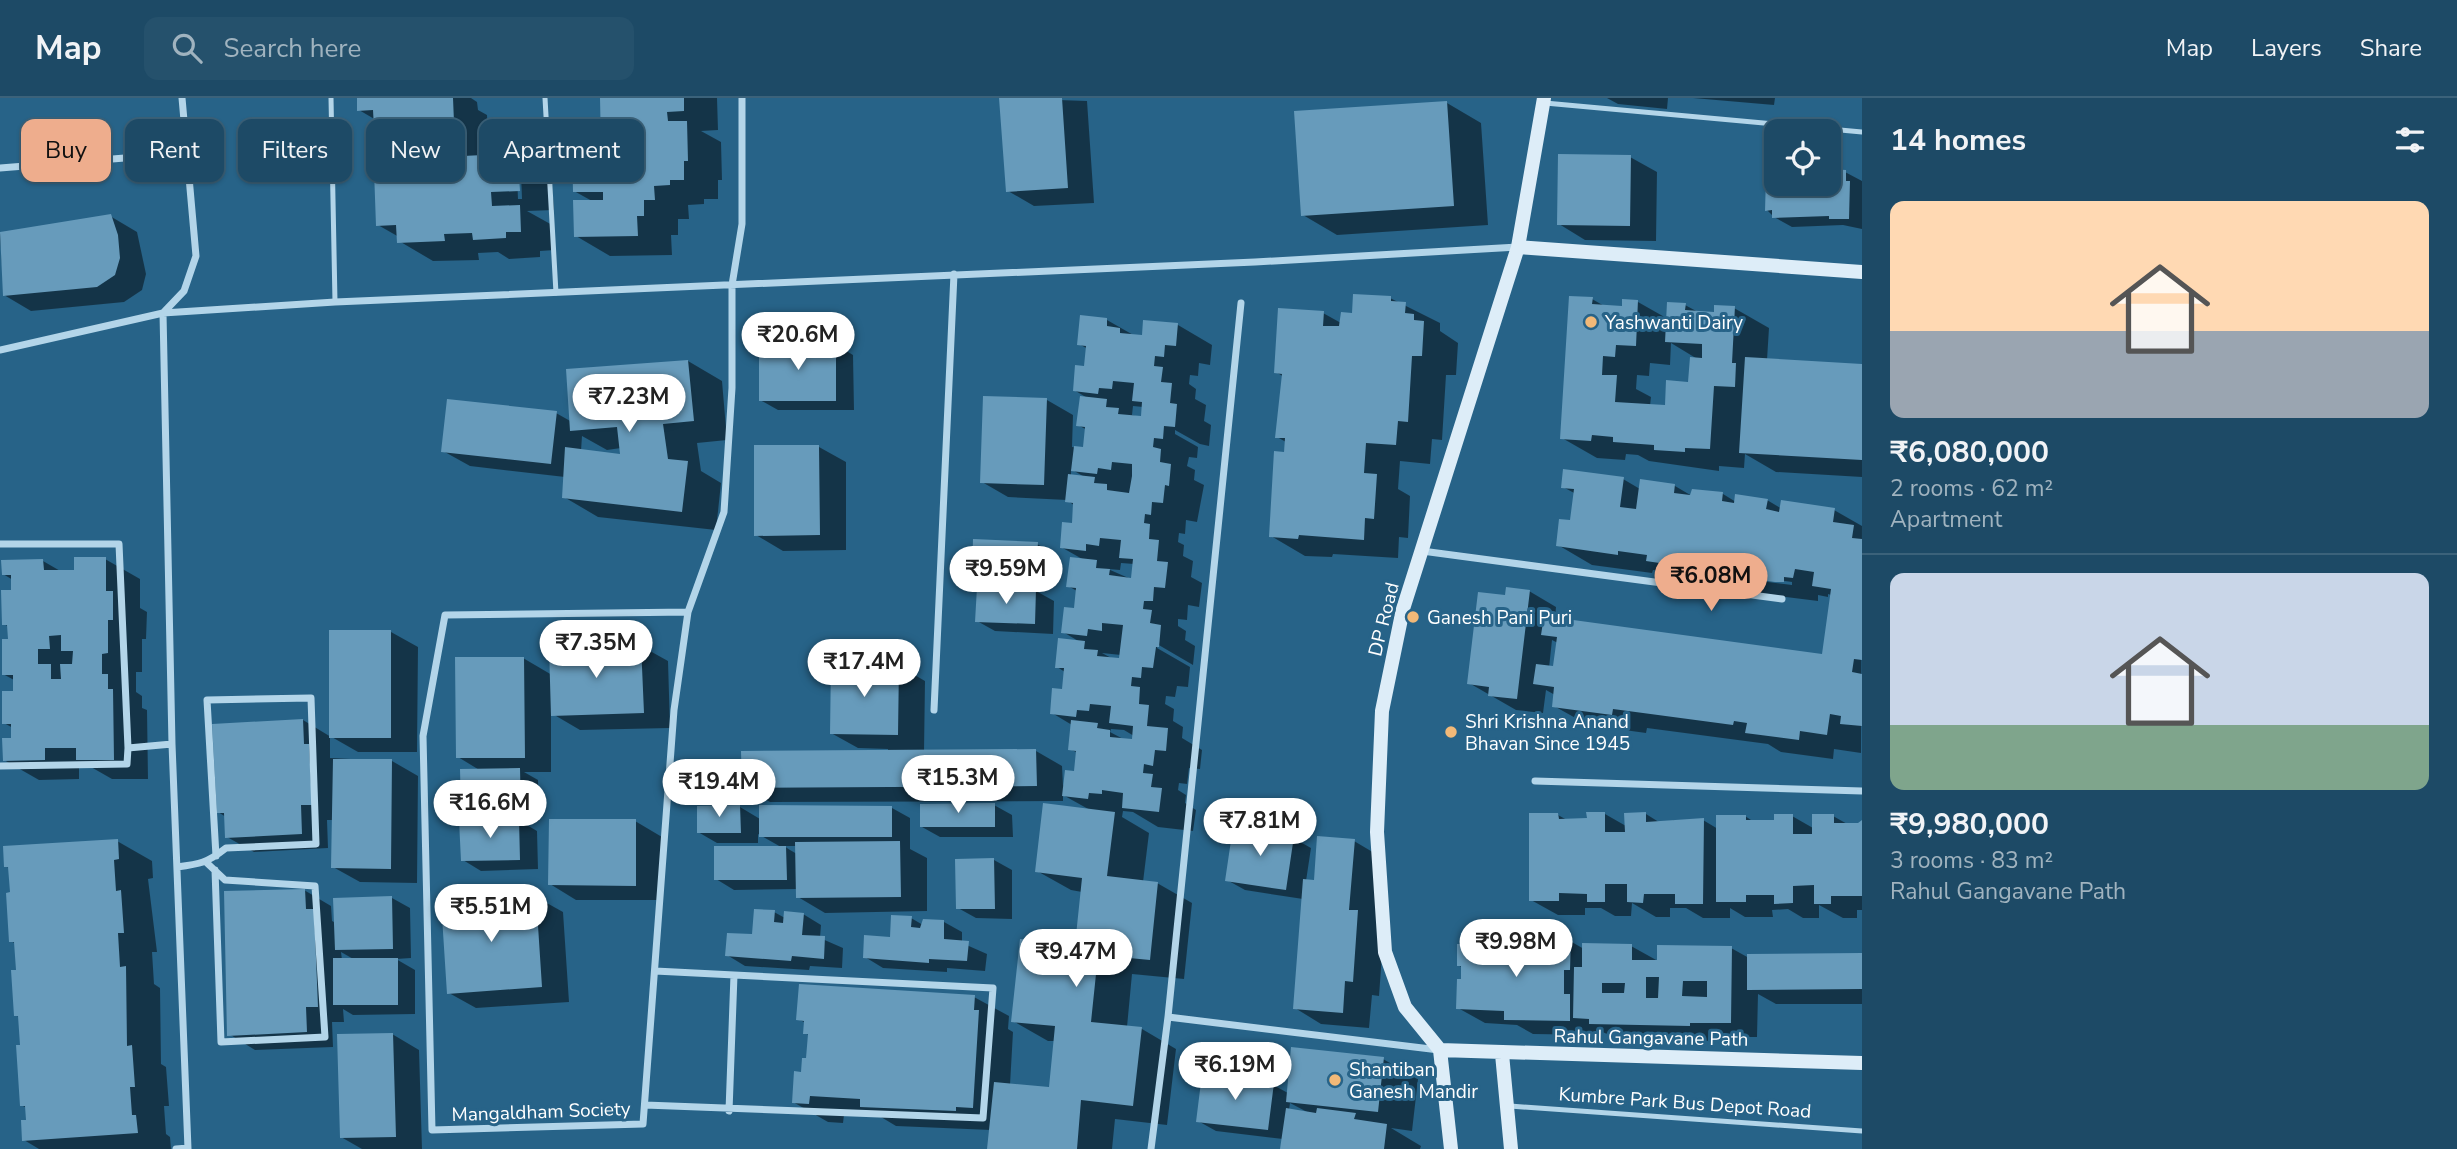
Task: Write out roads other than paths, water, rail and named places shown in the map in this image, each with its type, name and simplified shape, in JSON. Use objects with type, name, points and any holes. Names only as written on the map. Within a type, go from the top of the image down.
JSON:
[{"type":"street","points":[[182,98],[184,119]]},
{"type":"street","name":"Mangaldham Society","points":[[688,612],[445,615],[423,736],[432,1130],[643,1124],[674,710],[688,612],[724,512],[732,388],[732,285],[742,224],[742,98]]},
{"type":"street","name":"DP Road","points":[[1440,1050],[1405,1007],[1395,986],[1385,952],[1377,832],[1382,711],[1403,609],[1518,247],[1543,100]]},
{"type":"street","points":[[0,168],[125,158]]},
{"type":"street","points":[[176,1149],[188,1149],[172,744],[163,313],[184,292],[196,256],[190,182]]},
{"type":"street","points":[[0,350],[163,313],[335,302],[1518,247],[1862,272]]},
{"type":"street","points":[[934,710],[954,274]]},
{"type":"street","points":[[1152,1149],[1168,1017],[1241,303]]},
{"type":"street","points":[[0,544],[119,544],[128,748],[127,764],[0,766]]},
{"type":"street","points":[[1421,551],[1782,599]]},
{"type":"street","points":[[177,867],[207,863],[216,856],[226,848],[316,844],[312,698],[206,700],[216,856]]},
{"type":"street","points":[[128,748],[172,744]]},
{"type":"street","points":[[1535,781],[1862,791]]},
{"type":"street","points":[[207,863],[215,870],[225,880],[315,886],[325,1037],[221,1042],[215,870]]},
{"type":"street","points":[[645,1105],[729,1111],[983,1118],[993,988],[654,971]]},
{"type":"street","points":[[729,1111],[734,975]]},
{"type":"street","points":[[1168,1017],[1440,1050],[1451,1149]]},
{"type":"street","name":"Rahul Gangavane Path","points":[[1440,1050],[1862,1063]]},
{"type":"street","points":[[1502,1054],[1511,1149]]},
{"type":"lane","points":[[331,98],[335,302]]},
{"type":"lane","points":[[545,98],[556,293]]},
{"type":"lane","points":[[1543,100],[1862,132]]},
{"type":"lane","name":"Kumbre Park Bus Depot Road","points":[[1507,1105],[1862,1131]]},
{"type":"place","name":"Yashwanti Dairy","points":[[1591,322]]},
{"type":"place","name":"Ganesh Pani Puri","points":[[1413,617]]},
{"type":"place","name":"Shri Krishna Anand Bhavan Since 1945","points":[[1451,732]]},
{"type":"place","name":"Shantiban Ganesh Mandir","points":[[1335,1080]]}]
